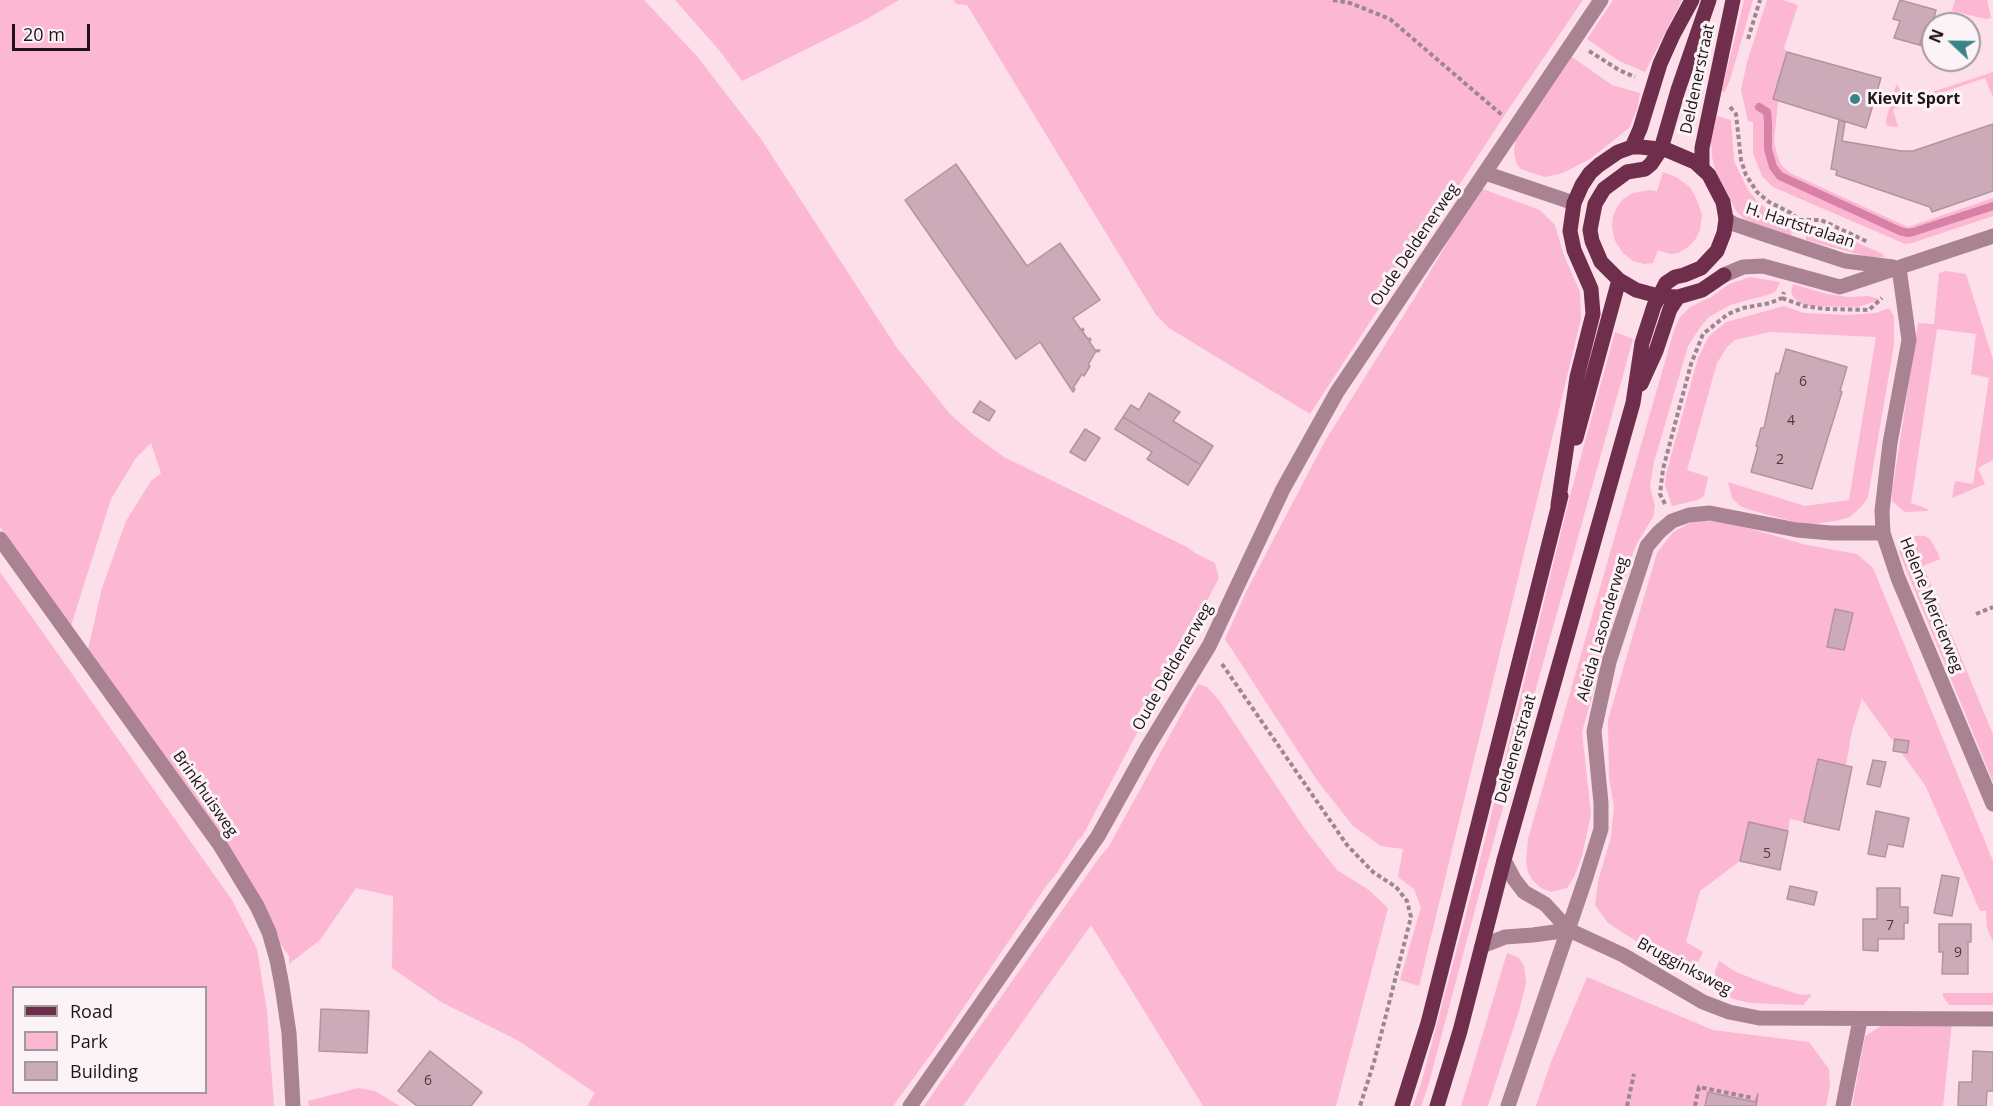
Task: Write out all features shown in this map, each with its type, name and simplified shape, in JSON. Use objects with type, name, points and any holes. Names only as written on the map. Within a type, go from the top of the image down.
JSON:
[{"type":"main road","name":"Deldenerstraat","points":[[1632,147],[1640,129],[1660,64],[1692,0]]},
{"type":"main road","name":"Deldenerstraat","points":[[1661,149],[1678,90],[1709,0]]},
{"type":"main road","name":"Deldenerstraat","points":[[1702,166],[1701,148],[1733,0]]},
{"type":"main road","points":[[1591,220],[1574,203],[1582,185],[1594,169],[1618,152],[1632,147],[1661,149],[1702,166],[1718,189],[1723,202],[1726,219],[1724,233],[1711,258],[1695,272],[1675,276],[1666,283],[1658,296]]},
{"type":"main road","points":[[1661,149],[1645,169],[1627,172],[1604,189],[1595,204],[1591,220],[1590,230],[1596,252],[1608,271],[1619,280],[1636,290],[1658,296],[1678,297],[1702,290],[1724,274]]},
{"type":"main road","name":"Deldenerstraat","points":[[1558,505],[1577,377],[1593,314],[1591,289],[1574,250],[1570,231],[1574,203]]},
{"type":"main road","name":"Deldenerstraat","points":[[1402,1106],[1428,1023],[1558,505],[1619,280]]},
{"type":"main road","name":"Deldenerstraat","points":[[1437,1106],[1460,1031],[1503,860],[1633,403],[1642,343],[1658,296]]},
{"type":"main road","name":"Deldenerstraat","points":[[1633,403],[1656,351],[1670,309],[1678,297]]},
{"type":"street","name":"Oude Deldenerweg","points":[[910,1106],[1098,836],[1147,748],[1209,646],[1282,489],[1337,392],[1601,0]]},
{"type":"street","points":[[1485,173],[1574,203]]},
{"type":"street","name":"H. Hartstralaan","points":[[1726,219],[1734,224],[1845,261],[1899,268]]},
{"type":"street","name":"H. Hartstralaan","points":[[1724,274],[1743,267],[1763,266],[1840,287],[1993,236]]},
{"type":"street","name":"Helene Mercierweg","points":[[1899,268],[1909,340],[1890,443],[1882,511],[1883,533],[1898,578],[1993,804]]},
{"type":"street","name":"Aleida Lasonderweg","points":[[1569,930],[1601,829],[1601,803],[1594,731],[1609,662],[1647,546],[1672,521],[1689,514],[1710,513],[1797,530],[1831,533],[1883,533]]},
{"type":"street","name":"Brinkhuisweg","points":[[0,539],[220,845],[257,906],[269,932],[281,977],[289,1033],[293,1106]]},
{"type":"street","name":"Brugginksweg","points":[[1503,860],[1524,891],[1545,904],[1569,930],[1623,955],[1703,1002],[1729,1012],[1759,1018],[1860,1020],[1993,1018]]},
{"type":"street","points":[[1482,946],[1505,937],[1533,936],[1569,930],[1508,1106]]},
{"type":"street","points":[[1843,1106],[1860,1020]]},
{"type":"path","points":[[1333,0],[1350,3],[1390,19],[1516,127]]},
{"type":"path","points":[[1729,105],[1736,114],[1741,160],[1746,175],[1757,192],[1799,220],[1821,220],[1869,242]]},
{"type":"path","points":[[1797,246],[1800,234],[1799,220]]},
{"type":"path","points":[[1672,521],[1660,494],[1663,469],[1691,364],[1703,334],[1728,314],[1782,298],[1790,273]]},
{"type":"path","points":[[1976,615],[1993,607]]},
{"type":"path","points":[[1209,646],[1347,845],[1373,872],[1396,887],[1407,901],[1411,917],[1374,1062],[1360,1106]]},
{"type":"path","points":[[1628,1106],[1634,1074]]},
{"type":"path","points":[[1695,1106],[1699,1087],[1753,1098]]},
{"type":"green space","points":[[0,0],[644,0],[696,55],[761,139],[897,348],[950,414],[1004,457],[1215,563],[1219,578],[1082,837],[893,1106],[587,1106],[595,1093],[519,1041],[441,1002],[392,968],[393,896],[356,888],[320,940],[289,964],[289,956],[280,943],[273,922],[168,764],[87,654],[102,588],[126,521],[151,481],[161,473],[151,443],[136,458],[111,499],[70,629],[0,527]]},
{"type":"green space","points":[[675,0],[899,0],[865,20],[742,81],[719,50]]},
{"type":"green space","points":[[954,0],[1583,0],[1508,110],[1310,414],[1169,328],[1156,315],[967,5],[956,4]]},
{"type":"green space","points":[[1613,0],[1682,0],[1645,72],[1619,61],[1587,39]]},
{"type":"green space","points":[[1744,0],[1753,0],[1730,80],[1724,93],[1722,90]]},
{"type":"green space","points":[[1767,0],[1783,0],[1798,5],[1784,48],[1787,52],[1773,99],[1778,101],[1774,142],[1782,166],[1790,173],[1908,227],[1993,198],[1993,216],[1905,244],[1773,187],[1762,176],[1753,153],[1753,122],[1748,121],[1741,90],[1747,62]]},
{"type":"green space","points":[[1955,0],[1987,0],[1991,18],[1981,18],[1981,12],[1952,11]]},
{"type":"green space","points":[[1572,57],[1612,85],[1640,93],[1637,110],[1629,128],[1590,159],[1563,173],[1545,177],[1521,169],[1516,163],[1515,140]]},
{"type":"green space","points":[[1993,72],[1993,97],[1985,78],[1893,109],[1898,127],[1887,126],[1886,120],[1897,84],[1905,101]]},
{"type":"green space","points":[[1717,116],[1731,120],[1734,161],[1748,190],[1767,209],[1787,218],[1792,224],[1791,236],[1758,226],[1743,218],[1736,211],[1715,169],[1712,157],[1711,141]]},
{"type":"green space","points":[[1663,172],[1676,177],[1690,187],[1702,215],[1700,230],[1688,247],[1678,253],[1670,254],[1658,250],[1653,263],[1644,264],[1633,261],[1623,253],[1615,241],[1612,227],[1613,216],[1623,199],[1633,193],[1657,191]]},
{"type":"green space","points":[[1480,188],[1540,210],[1555,225],[1563,253],[1580,292],[1581,319],[1419,986],[1400,980],[1421,907],[1414,889],[1398,877],[1403,849],[1381,846],[1353,826],[1316,779],[1225,639],[1247,590],[1325,441]]},
{"type":"green space","points":[[1815,224],[1883,254],[1885,257],[1868,257],[1806,240],[1806,225]]},
{"type":"green space","points":[[1946,271],[1966,274],[1993,359],[1993,460],[1978,468],[1985,484],[1952,498],[1955,481],[1973,484],[1989,378],[1971,374],[1976,334],[1937,329],[1911,503],[1928,509],[1927,511],[1905,512],[1892,501],[1892,493],[1918,323],[1934,324],[1939,273]]},
{"type":"green space","points":[[1750,277],[1780,282],[1776,291],[1771,294],[1730,305],[1709,317],[1688,346],[1654,462],[1650,486],[1655,506],[1653,517],[1636,545],[1631,559],[1582,732],[1591,814],[1582,856],[1567,888],[1551,892],[1541,888],[1528,872],[1526,862],[1528,839],[1674,330],[1680,317],[1690,307],[1711,297],[1729,284]]},
{"type":"green space","points":[[1793,284],[1827,294],[1849,297],[1869,296],[1879,300],[1858,307],[1811,306],[1802,304],[1794,298],[1791,292]]},
{"type":"green space","points":[[1784,306],[1804,313],[1847,315],[1876,313],[1889,308],[1894,316],[1894,345],[1868,497],[1850,517],[1806,525],[1750,510],[1740,506],[1732,498],[1728,482],[1805,506],[1849,500],[1876,337],[1770,332],[1735,340],[1727,347],[1717,363],[1687,470],[1708,477],[1704,496],[1698,500],[1672,506],[1665,485],[1666,474],[1698,358],[1709,336],[1726,322]]},
{"type":"green space","points":[[1615,332],[1633,339],[1428,1086],[1421,1106],[1413,1106],[1421,1084],[1476,876],[1570,496]]},
{"type":"green space","points":[[1694,521],[1724,521],[1807,545],[1857,554],[1873,568],[1993,861],[1993,942],[1987,928],[1986,911],[1980,911],[1925,785],[1862,699],[1852,731],[1846,765],[1817,759],[1804,822],[1790,819],[1788,831],[1749,823],[1740,861],[1700,891],[1686,942],[1703,952],[1695,969],[1689,975],[1608,923],[1595,905],[1598,881],[1611,837],[1614,807],[1609,778],[1608,720],[1657,553],[1673,532]]},
{"type":"green space","points":[[1915,536],[1925,536],[1930,539],[1940,559],[1923,566],[1993,734],[1993,782],[1899,552],[1906,540]]},
{"type":"green space","points":[[0,572],[232,900],[257,949],[267,1011],[274,1106],[0,1106]]},
{"type":"green space","points":[[1198,684],[1207,687],[1219,700],[1305,829],[1337,870],[1369,890],[1388,908],[1336,1106],[1203,1106],[1091,925],[963,1106],[924,1106],[1109,846]]},
{"type":"green space","points":[[1507,953],[1519,958],[1524,966],[1526,983],[1519,1011],[1488,1106],[1461,1106]]},
{"type":"green space","points":[[1719,961],[1736,972],[1801,995],[1811,994],[1810,997],[1803,1005],[1750,1003],[1733,999],[1716,989],[1715,972]]},
{"type":"green space","points":[[1587,977],[1713,1030],[1809,1042],[1829,1069],[1830,1086],[1826,1106],[1536,1106],[1551,1062]]},
{"type":"green space","points":[[1943,993],[1993,993],[1993,1005],[1949,1005]]},
{"type":"green space","points":[[1952,1023],[1943,1106],[1852,1106],[1865,1036],[1883,1025]]},
{"type":"green space","points":[[358,1088],[375,1091],[400,1106],[309,1106],[308,1101]]},
{"type":"building","points":[[1900,0],[1936,10],[1936,12],[1921,12],[1921,45],[1894,38],[1900,21],[1893,19]]},
{"type":"building","points":[[1787,52],[1881,78],[1866,128],[1773,99]]},
{"type":"building","points":[[1839,120],[1845,122],[1842,141],[1901,151],[1913,151],[1993,124],[1993,191],[1932,212],[1930,207],[1836,175],[1837,170],[1831,169]]},
{"type":"building","points":[[956,164],[1027,266],[1060,243],[1100,300],[1073,318],[1081,330],[1083,328],[1082,331],[1088,339],[1090,338],[1089,341],[1095,350],[1100,350],[1096,351],[1088,365],[1090,366],[1084,376],[1082,374],[1073,392],[1040,342],[1016,359],[905,200]]},
{"type":"building","points":[[1786,349],[1847,367],[1840,391],[1842,392],[1812,489],[1751,472],[1761,428],[1764,428],[1776,373],[1779,374]]},
{"type":"building","points":[[1149,393],[1180,412],[1173,421],[1213,446],[1201,465],[1123,417],[1131,405],[1139,410]]},
{"type":"building","points":[[980,401],[995,411],[989,421],[973,412]]},
{"type":"building","points":[[1123,417],[1201,465],[1188,485],[1147,459],[1152,452],[1115,429]]},
{"type":"building","points":[[1085,429],[1100,438],[1085,461],[1070,452]]},
{"type":"building","points":[[1835,609],[1853,613],[1844,650],[1827,647]]},
{"type":"building","points":[[1895,739],[1909,741],[1907,753],[1893,751]]},
{"type":"building","points":[[1818,759],[1852,767],[1839,830],[1804,822]]},
{"type":"building","points":[[1873,760],[1886,762],[1880,787],[1867,784]]},
{"type":"building","points":[[1876,811],[1909,818],[1903,847],[1888,844],[1885,857],[1868,854]]},
{"type":"building","points":[[1749,822],[1788,831],[1780,870],[1740,861]]},
{"type":"building","points":[[1942,875],[1959,878],[1952,916],[1934,913]]},
{"type":"building","points":[[1790,886],[1817,892],[1814,905],[1787,899]]},
{"type":"building","points":[[1877,888],[1900,888],[1900,907],[1908,907],[1908,923],[1904,923],[1904,939],[1878,939],[1878,951],[1863,950],[1863,919],[1877,919]]},
{"type":"building","points":[[1939,924],[1971,924],[1971,942],[1968,942],[1968,974],[1942,974],[1943,952],[1939,952]]},
{"type":"building","points":[[321,1009],[369,1011],[367,1053],[319,1051]]},
{"type":"building","points":[[430,1051],[482,1092],[471,1106],[417,1106],[398,1091]]},
{"type":"building","points":[[1973,1051],[1993,1052],[1993,1091],[1987,1091],[1986,1106],[1958,1106],[1959,1082],[1972,1082]]},
{"type":"building","points":[[1708,1092],[1755,1102],[1758,1094],[1756,1106],[1705,1106]]},
{"type":"waterway","points":[[1759,107],[1767,112],[1768,149],[1773,167],[1780,176],[1900,231],[1913,232],[1993,206]]},
{"type":"place","name":"Kievit Sport","points":[[1855,99]]}]
